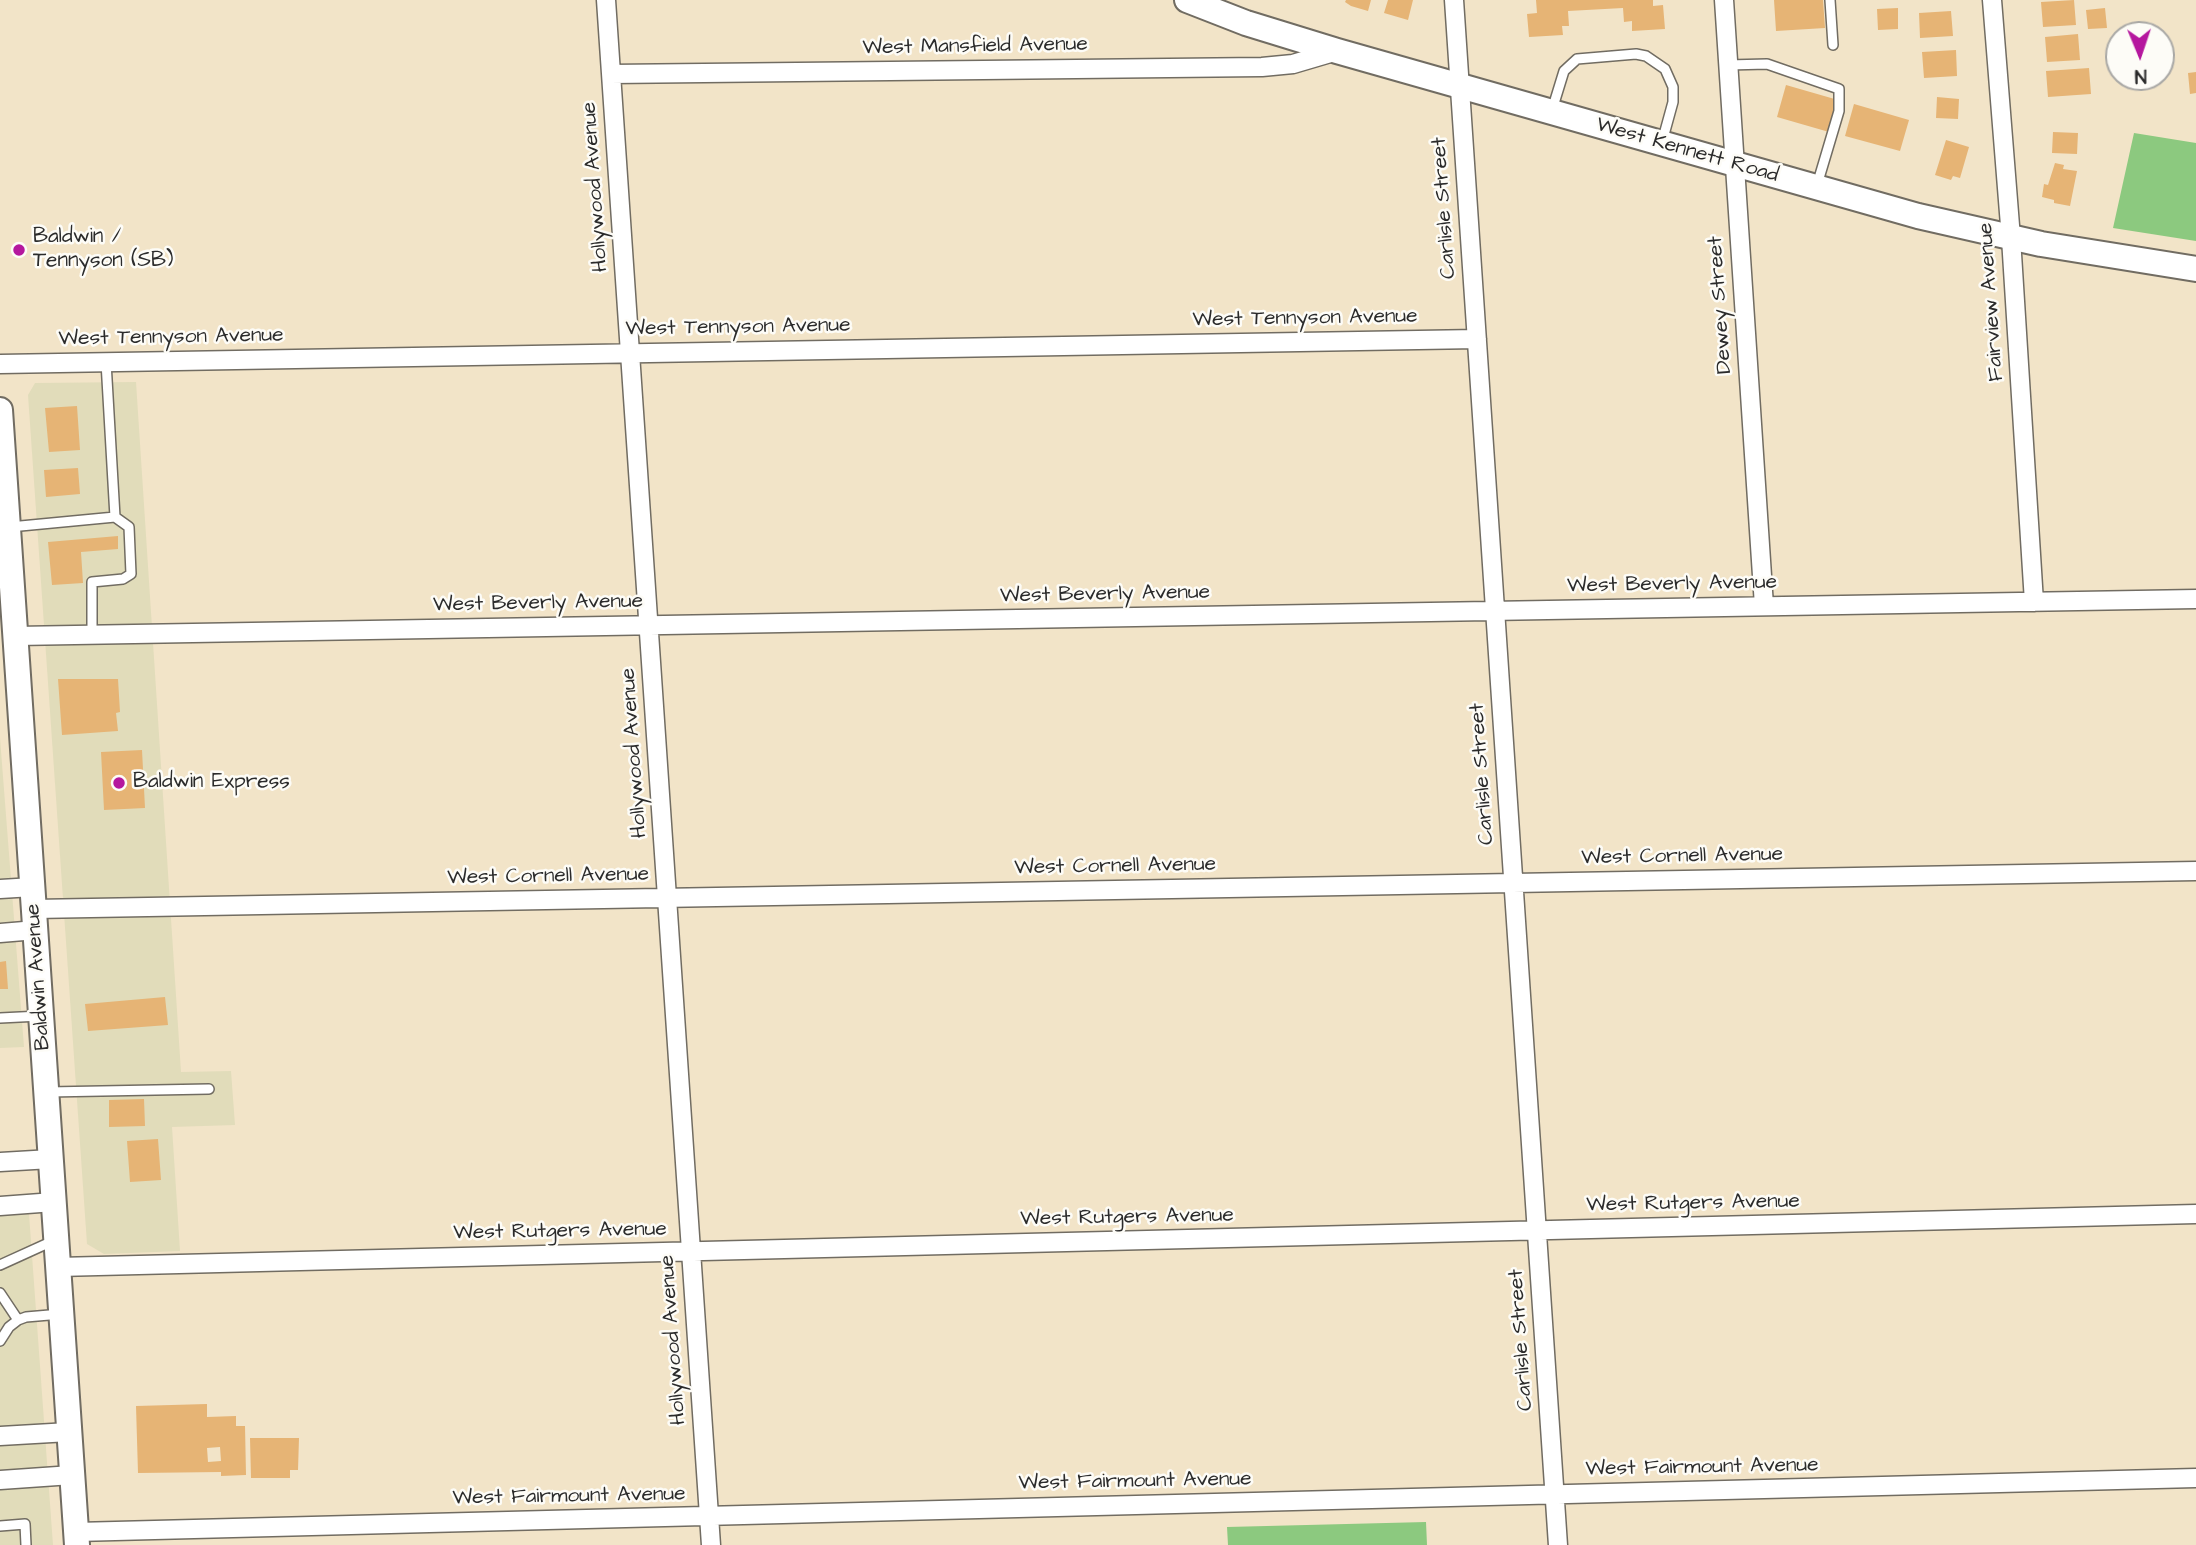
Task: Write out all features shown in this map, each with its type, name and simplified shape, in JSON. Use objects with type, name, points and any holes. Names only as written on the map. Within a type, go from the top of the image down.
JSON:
[{"type":"main road","name":"West Kennett Road","points":[[1187,0],[1246,23],[1337,51],[1918,216],[2011,238],[2196,269]]},
{"type":"main road","name":"Baldwin Avenue","points":[[0,410],[8,527],[9,636],[34,909],[76,1538]]},
{"type":"street","name":"Hollywood Avenue","points":[[606,0],[711,1545]]},
{"type":"street","name":"Carlisle Street","points":[[1454,0],[1558,1545]]},
{"type":"street","name":"Dewey Street","points":[[1724,0],[1764,607]]},
{"type":"street","name":"Fairview Avenue","points":[[1992,0],[2011,238],[2034,602]]},
{"type":"street","name":"West Mansfield Avenue","points":[[611,74],[1262,67],[1293,64],[1337,51]]},
{"type":"street","name":"West Tennyson Avenue","points":[[0,363],[1477,338]]},
{"type":"street","name":"West Beverly Avenue","points":[[9,636],[2196,599]]},
{"type":"street","name":"West Cornell Avenue","points":[[34,909],[2196,871]]},
{"type":"street","points":[[0,889],[34,909],[0,933]]},
{"type":"street","points":[[0,1162],[51,1158]]},
{"type":"street","points":[[0,1206],[54,1202]]},
{"type":"street","name":"West Rutgers Avenue","points":[[58,1267],[2196,1214]]},
{"type":"street","points":[[0,1436],[69,1432]]},
{"type":"street","points":[[0,1480],[72,1475]]},
{"type":"street","name":"West Fairmount Avenue","points":[[76,1538],[709,1516],[2196,1478]]},
{"type":"lane","points":[[1830,0],[1833,45]]},
{"type":"lane","points":[[1551,112],[1562,77],[1572,62],[1583,58],[1646,56],[1665,69],[1673,87],[1673,102],[1661,144]]},
{"type":"lane","points":[[1728,65],[1767,64],[1839,89],[1839,111],[1816,188]]},
{"type":"lane","points":[[106,362],[116,517]]},
{"type":"lane","points":[[8,527],[116,517],[129,527],[131,573],[123,579],[92,582],[92,634]]},
{"type":"lane","points":[[0,1018],[41,1016]]},
{"type":"lane","points":[[47,1093],[209,1089]]},
{"type":"lane","points":[[0,1265],[57,1240]]},
{"type":"lane","points":[[0,1293],[18,1320]]},
{"type":"lane","points":[[0,1341],[9,1327],[18,1320],[61,1314]]},
{"type":"lane","points":[[0,1526],[25,1524],[26,1545]]},
{"type":"shaded area","points":[[136,382],[181,1072],[231,1071],[235,1125],[172,1127],[180,1251],[104,1254],[87,1244],[28,395],[35,383]]},
{"type":"shaded area","points":[[0,738],[24,1047],[0,1048]]},
{"type":"shaded area","points":[[29,1214],[53,1545],[0,1545],[0,1215]]},
{"type":"green space","points":[[2134,133],[2196,143],[2196,241],[2113,228]]},
{"type":"green space","points":[[1426,1522],[1427,1545],[1228,1545],[1227,1527]]},
{"type":"building","points":[[1346,0],[1371,0],[1368,11],[1351,6]]},
{"type":"building","points":[[1388,0],[1413,0],[1408,20],[1384,13]]},
{"type":"building","points":[[1536,0],[1653,0],[1653,6],[1663,5],[1665,29],[1632,31],[1632,21],[1624,22],[1623,8],[1568,11],[1569,26],[1562,26],[1563,35],[1529,37],[1527,14],[1537,13]]},
{"type":"building","points":[[1774,0],[1823,0],[1825,28],[1776,31]]},
{"type":"building","points":[[2074,0],[2076,25],[2043,27],[2041,2]]},
{"type":"building","points":[[1898,8],[1898,29],[1878,30],[1877,9]]},
{"type":"building","points":[[2105,8],[2105,28],[2088,29],[2086,10]]},
{"type":"building","points":[[1951,11],[1953,36],[1920,38],[1919,13]]},
{"type":"building","points":[[2078,34],[2080,60],[2047,62],[2045,37]]},
{"type":"building","points":[[1956,50],[1957,76],[1924,78],[1922,52]]},
{"type":"building","points":[[2089,68],[2091,94],[2048,97],[2046,71]]},
{"type":"building","points":[[2196,72],[2196,93],[2190,94],[2188,73]]},
{"type":"building","points":[[1786,85],[1838,100],[1829,132],[1777,117]]},
{"type":"building","points":[[1937,97],[1959,99],[1958,119],[1936,118]]},
{"type":"building","points":[[1854,104],[1909,120],[1900,151],[1845,136]]},
{"type":"building","points":[[2053,132],[2078,133],[2077,154],[2052,153]]},
{"type":"building","points":[[1946,140],[1969,147],[1960,178],[1953,176],[1951,180],[1935,175]]},
{"type":"building","points":[[2055,163],[2064,165],[2063,169],[2077,171],[2070,206],[2042,197],[2044,184],[2048,185]]},
{"type":"building","points":[[77,406],[80,450],[49,452],[45,408]]},
{"type":"building","points":[[78,468],[80,494],[46,497],[44,470]]},
{"type":"building","points":[[118,536],[118,549],[81,552],[83,583],[52,585],[48,542]]},
{"type":"building","points":[[58,679],[118,679],[118,731],[62,735]]},
{"type":"building","points":[[142,750],[145,808],[104,810],[101,752]]},
{"type":"building","points":[[6,961],[8,989],[0,989],[0,962]]},
{"type":"building","points":[[165,997],[168,1025],[88,1031],[85,1004]]},
{"type":"building","points":[[144,1099],[145,1126],[109,1127],[109,1100]]},
{"type":"building","points":[[158,1139],[161,1180],[130,1182],[127,1141]]},
{"type":"building","points":[[207,1404],[207,1417],[236,1416],[236,1426],[245,1426],[246,1475],[221,1476],[221,1472],[138,1473],[136,1406]],"holes":[[[220,1447],[221,1461],[208,1462],[207,1448]]]},
{"type":"building","points":[[250,1438],[299,1438],[298,1470],[290,1470],[290,1478],[251,1478]]},
{"type":"place","name":"Baldwin / Tennyson (SB)","points":[[19,250]]},
{"type":"place","name":"Baldwin Express","points":[[119,783]]}]
